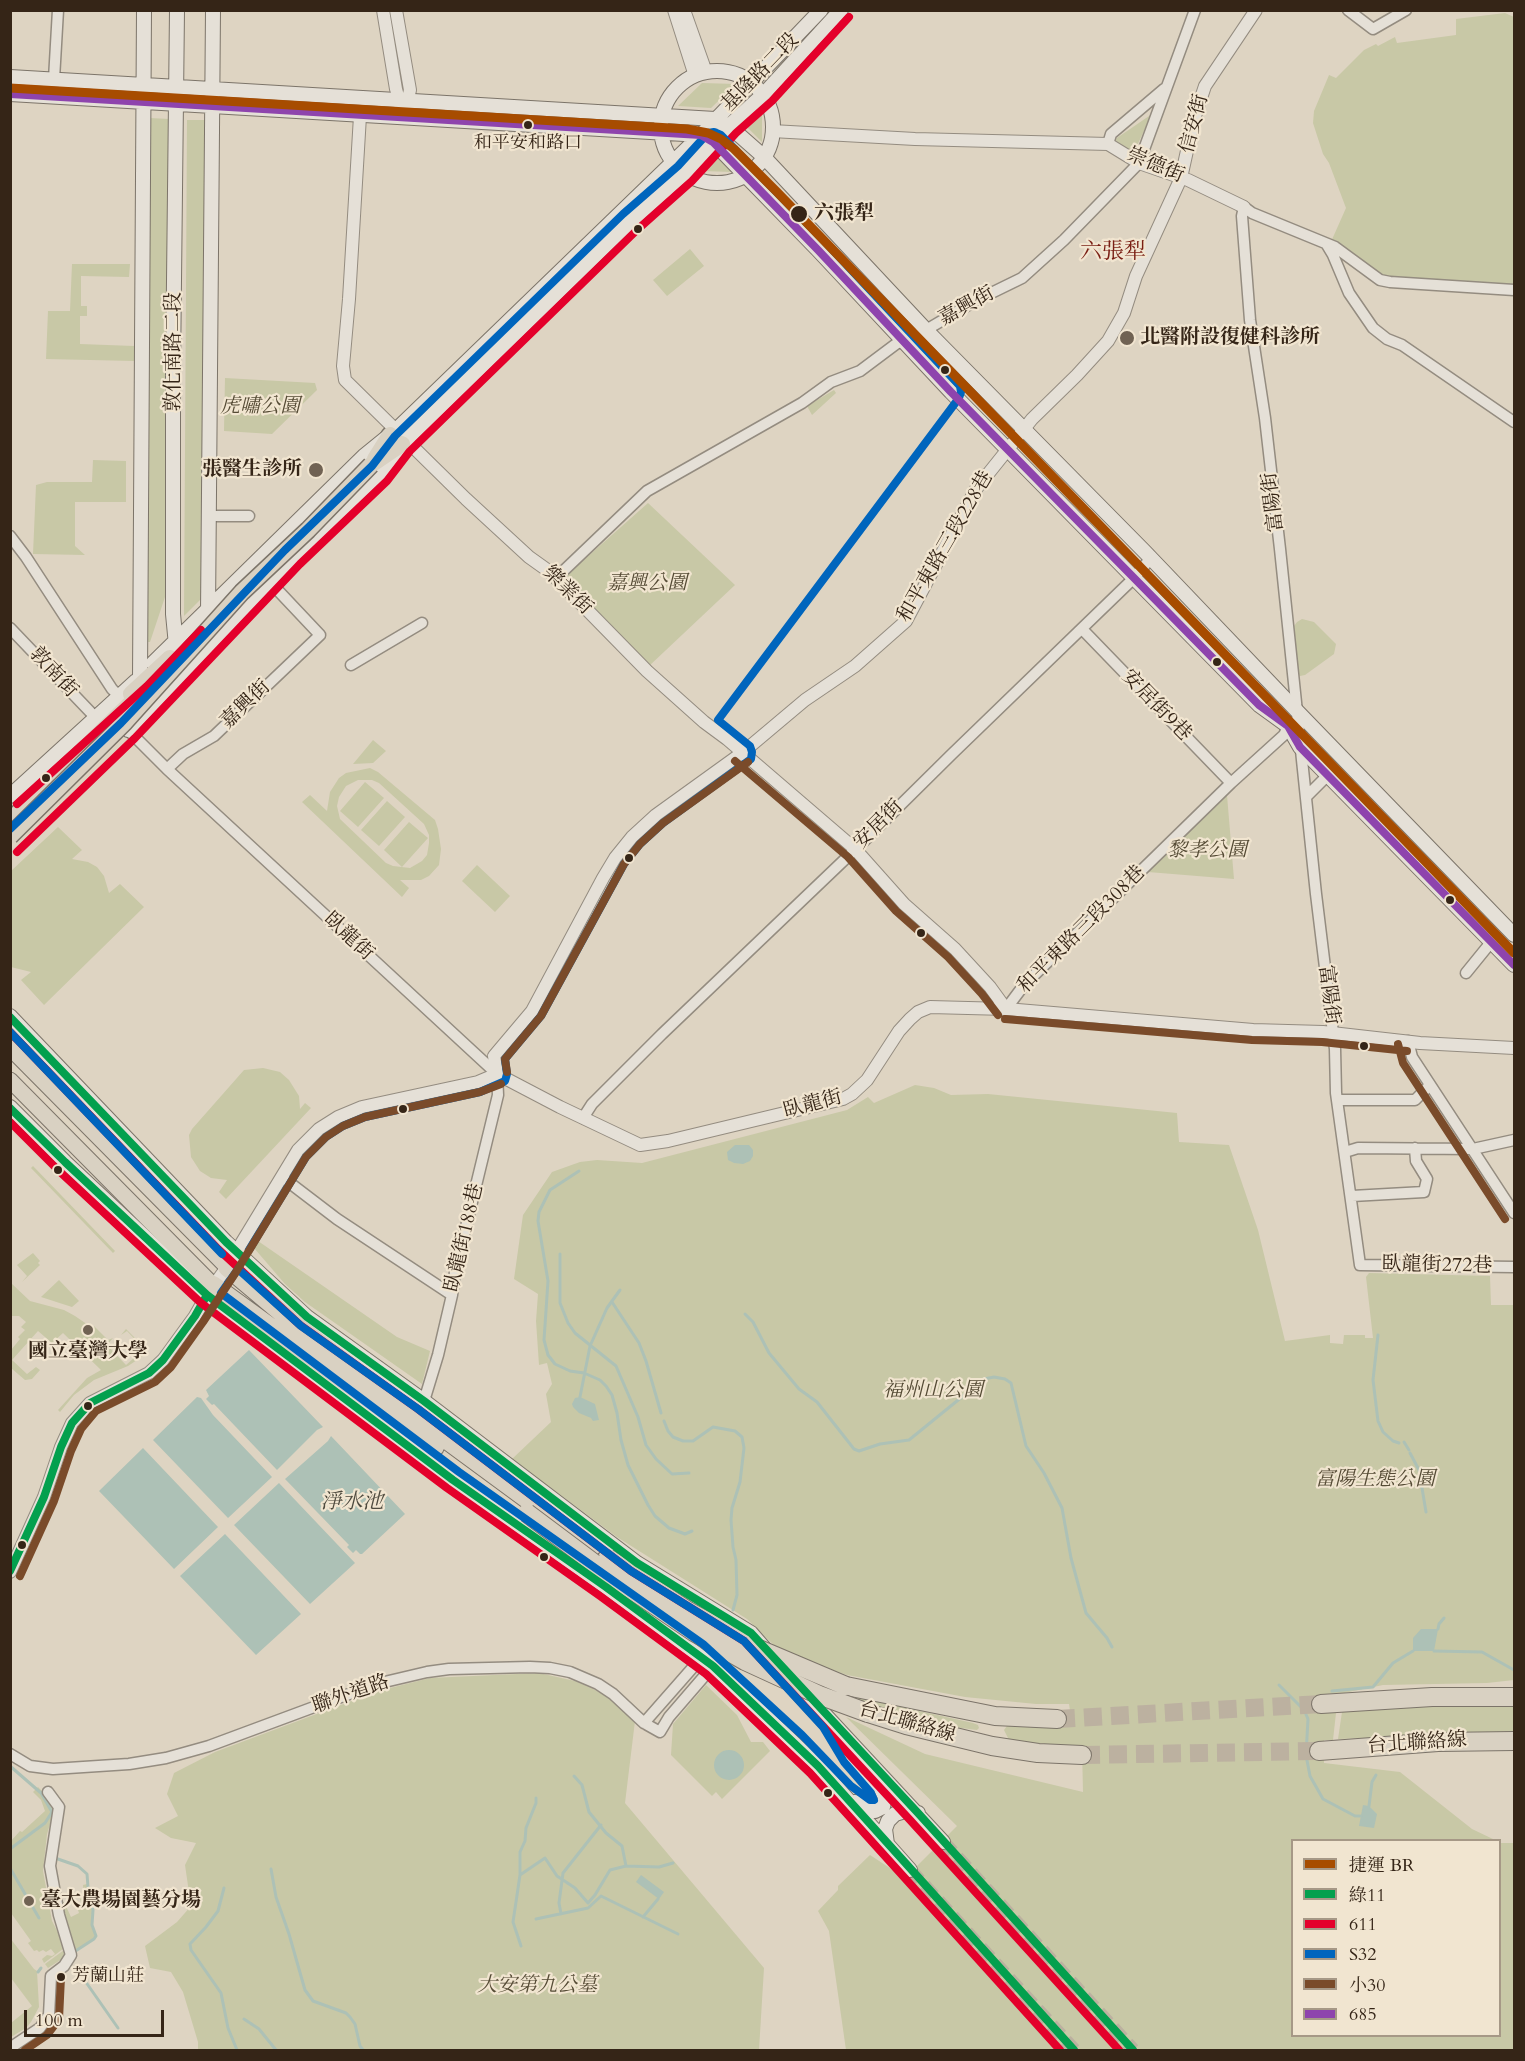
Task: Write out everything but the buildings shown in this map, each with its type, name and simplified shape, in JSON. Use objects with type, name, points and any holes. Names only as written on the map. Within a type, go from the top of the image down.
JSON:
[{"type":"highway","points":[[10,836],[204,642],[242,592],[308,530],[399,437]]},
{"type":"highway","points":[[10,807],[170,658],[204,642]]},
{"type":"highway","points":[[10,821],[144,690],[176,647]]},
{"type":"highway","name":"台北聯絡線","points":[[231,1259],[301,1329],[531,1508],[607,1573],[694,1632],[745,1661],[819,1695],[868,1713],[906,1725],[992,1746],[1038,1753],[1082,1755]]},
{"type":"highway","name":"台北聯絡線","points":[[207,1284],[531,1508],[688,1611],[754,1647],[846,1686],[994,1716],[1057,1719]]},
{"type":"highway","points":[[1321,1704],[1432,1696],[1515,1697]]},
{"type":"highway","points":[[992,1746],[994,1716]]},
{"type":"highway","name":"台北聯絡線","points":[[1319,1751],[1438,1742],[1515,1741]]},
{"type":"main road","name":"敦化南路二段","points":[[140,678],[144,10]]},
{"type":"main road","name":"敦化南路二段","points":[[166,691],[176,670],[173,614],[173,371],[177,10]]},
{"type":"main road","name":"敦化南路二段","points":[[204,642],[208,609],[213,10]]},
{"type":"main road","name":"基隆路二段","points":[[10,796],[176,647],[208,609],[364,456],[399,437],[685,173],[707,139],[715,119],[821,10]]},
{"type":"main road","name":"基隆路二段","points":[[10,844],[166,691],[204,642],[270,582],[380,473],[399,437],[673,162],[729,126],[764,94],[841,10]]},
{"type":"main road","points":[[725,72],[752,82],[764,94],[771,112],[772,131],[763,156],[744,174],[718,183],[699,180],[685,173],[673,162],[663,144],[663,116],[665,107],[674,92],[701,74],[725,72]]},
{"type":"main road","points":[[10,77],[715,119],[729,126],[763,156],[926,330],[1151,558],[1515,935]]},
{"type":"main road","points":[[10,94],[662,133],[707,139],[744,174],[1007,449],[1259,705],[1288,726],[1300,747],[1515,964]]},
{"type":"main road","points":[[10,1016],[231,1259]]},
{"type":"main road","points":[[10,1048],[231,1259],[638,1563],[751,1634],[943,1842]]},
{"type":"main road","points":[[10,1080],[207,1284]]},
{"type":"main road","points":[[10,1107],[65,1162],[207,1284],[453,1479],[708,1662],[818,1766],[910,1870]]},
{"type":"main road","points":[[831,1721],[852,1756],[880,1787],[885,1797],[883,1807],[875,1811],[866,1810],[844,1794]]},
{"type":"main road","points":[[887,1844],[885,1829],[888,1821],[895,1814],[905,1811],[918,1813]]},
{"type":"street","points":[[54,79],[58,10]]},
{"type":"street","points":[[383,10],[403,100],[404,118]]},
{"type":"street","points":[[396,10],[410,90],[403,100]]},
{"type":"street","points":[[674,10],[701,74]]},
{"type":"street","points":[[684,10],[701,74]]},
{"type":"street","name":"嘉興街","points":[[556,578],[647,491],[801,403],[831,382],[860,371],[903,340],[1022,278],[1064,240],[1139,163],[1195,10]]},
{"type":"street","name":"信安街","points":[[1007,449],[1108,341],[1124,313],[1136,276],[1180,178],[1194,119],[1205,86],[1256,10]]},
{"type":"street","points":[[1348,10],[1373,28],[1406,10]]},
{"type":"street","points":[[1108,144],[1111,134],[1165,89]]},
{"type":"street","name":"樂業街","points":[[360,116],[343,366],[345,380],[399,437],[466,500],[529,557],[556,578],[647,671],[855,849],[904,904],[962,957],[990,987],[1006,1009]]},
{"type":"street","name":"崇德街","points":[[772,131],[915,139],[1108,144],[1139,163],[1180,178],[1244,207],[1252,213],[1335,247],[1380,279],[1390,282],[1515,290]]},
{"type":"street","name":"富陽街","points":[[1244,207],[1242,216],[1250,320],[1266,429],[1294,675],[1300,747],[1334,1035],[1337,1100],[1360,1265]]},
{"type":"street","points":[[1327,245],[1334,255],[1349,294],[1373,328],[1387,339],[1402,345],[1515,422]]},
{"type":"street","name":"和平東路三段228巷","points":[[497,1074],[494,1056],[532,1011],[615,858],[632,837],[656,814],[742,753],[805,700],[855,666],[906,621],[976,489],[1007,449]]},
{"type":"street","points":[[209,516],[249,516]]},
{"type":"street","points":[[10,536],[119,696]]},
{"type":"street","name":"安居街","points":[[583,1118],[592,1104],[638,1058],[1082,629],[1151,558]]},
{"type":"street","name":"嘉興街","points":[[167,769],[183,754],[214,736],[320,635],[270,582]]},
{"type":"street","points":[[351,665],[422,623]]},
{"type":"street","name":"敦南街","points":[[10,628],[96,718]]},
{"type":"street","name":"安居街9巷","points":[[1082,629],[1231,783]]},
{"type":"street","name":"和平東路三段308巷","points":[[1006,1009],[1024,985],[1231,783],[1284,735],[1296,710]]},
{"type":"street","name":"臥龍街","points":[[128,730],[167,769],[497,1074],[640,1145],[843,1099],[867,1080],[899,1031],[918,1012],[930,1007],[1006,1009],[1253,1030],[1323,1032],[1334,1035],[1515,1048]]},
{"type":"street","points":[[1306,797],[1329,776]]},
{"type":"street","points":[[1466,973],[1492,941]]},
{"type":"street","points":[[1408,1041],[1412,1057],[1515,1213]]},
{"type":"street","points":[[10,1572],[44,1497],[72,1423],[90,1403],[149,1373],[163,1360],[195,1316],[207,1284],[231,1259],[298,1150],[318,1129],[338,1117],[363,1107],[478,1082],[497,1074]]},
{"type":"street","name":"臥龍街188巷","points":[[424,1401],[438,1356],[452,1295],[454,1272],[498,1095],[497,1074]]},
{"type":"street","points":[[1337,1100],[1415,1100],[1430,1085]]},
{"type":"street","points":[[1346,1152],[1358,1148],[1473,1149],[1515,1140]]},
{"type":"street","points":[[1352,1196],[1424,1192],[1427,1179],[1416,1161],[1415,1148]]},
{"type":"street","points":[[282,1178],[337,1219],[452,1295]]},
{"type":"street","name":"臥龍街272巷","points":[[1360,1265],[1515,1268]]},
{"type":"street","points":[[644,1723],[708,1662]]},
{"type":"street","name":"聯外道路","points":[[10,1754],[30,1766],[74,1768],[129,1764],[188,1753],[376,1684],[449,1669],[550,1668],[585,1678],[613,1694],[644,1723],[660,1732],[708,1662]]},
{"type":"street","points":[[10,2048],[40,2028],[49,2015],[51,1976],[64,1966],[71,1955],[59,1915],[50,1866],[59,1807],[48,1792]]},
{"type":"green space","points":[[1505,13],[1514,17],[1514,288],[1381,278],[1330,244],[1346,208],[1329,163],[1323,154],[1313,123],[1314,111],[1329,75],[1336,78],[1364,50],[1395,37],[1397,43],[1456,35],[1456,19]]},
{"type":"green space","points":[[702,83],[736,84],[711,108],[678,106]]},
{"type":"green space","points":[[762,112],[762,142],[747,127]]},
{"type":"green space","points":[[1152,114],[1133,154],[1111,142]]},
{"type":"green space","points":[[150,118],[169,119],[165,597],[150,642],[146,642]]},
{"type":"green space","points":[[187,120],[207,120],[202,598],[184,616]]},
{"type":"green space","points":[[716,156],[732,172],[702,171]]},
{"type":"green space","points":[[690,249],[704,266],[667,296],[653,280]]},
{"type":"green space","points":[[72,264],[130,264],[129,277],[81,276],[81,306],[87,306],[87,316],[80,316],[80,344],[134,346],[134,361],[46,359],[48,311],[70,311]]},
{"type":"green space","name":"虎嘯公園","points":[[225,378],[315,383],[317,390],[272,434],[224,431]]},
{"type":"green space","points":[[834,390],[836,393],[812,415],[807,406]]},
{"type":"green space","points":[[93,460],[126,461],[126,502],[75,502],[75,546],[85,555],[33,554],[36,485],[47,482],[92,482]]},
{"type":"green space","name":"嘉興公園","points":[[648,503],[735,585],[648,667],[559,582]]},
{"type":"green space","points":[[1302,619],[1314,622],[1336,644],[1334,654],[1305,675],[1300,676],[1297,674],[1292,629]]},
{"type":"green space","points":[[373,740],[386,751],[373,763],[353,764]]},
{"type":"green space","points":[[370,768],[378,772],[435,820],[441,849],[439,865],[429,876],[421,880],[400,880],[409,888],[402,897],[302,802],[310,795],[327,811],[330,792],[339,778],[346,773]],"holes":[[[358,780],[372,780],[379,783],[424,824],[429,835],[427,855],[410,868],[386,863],[340,819],[337,806],[339,797],[346,786]]]},
{"type":"green space","points":[[365,782],[384,798],[358,827],[340,811]]},
{"type":"green space","name":"黎孝公園","points":[[1227,795],[1234,879],[1148,872]]},
{"type":"green space","points":[[387,801],[405,817],[379,846],[361,830]]},
{"type":"green space","points":[[409,822],[428,838],[402,867],[384,850]]},
{"type":"green space","points":[[58,827],[82,850],[72,859],[88,862],[97,867],[104,876],[109,893],[120,884],[144,907],[44,1005],[21,980],[31,972],[11,967],[11,871]]},
{"type":"green space","points":[[477,865],[510,896],[495,912],[462,881]]},
{"type":"green space","points":[[263,1068],[280,1072],[289,1080],[299,1096],[300,1109],[305,1103],[311,1108],[226,1199],[219,1192],[227,1180],[211,1178],[200,1171],[191,1157],[189,1135],[244,1070]]},
{"type":"green space","points":[[915,1085],[934,1088],[951,1095],[988,1094],[1177,1113],[1179,1142],[1229,1145],[1258,1230],[1285,1341],[1330,1335],[1330,1343],[1343,1344],[1344,1335],[1365,1335],[1365,1338],[1373,1338],[1366,1277],[1369,1273],[1490,1276],[1491,1305],[1514,1305],[1514,1680],[1487,1683],[1383,1685],[1320,1698],[1323,1711],[1336,1713],[1333,1740],[1324,1740],[1324,1763],[1400,1772],[1472,1829],[1493,1839],[1291,1839],[1291,2037],[1501,2037],[1501,1843],[1514,1843],[1514,2050],[846,2050],[829,1931],[818,1911],[838,1890],[838,1886],[870,1855],[905,1878],[957,1826],[846,1717],[925,1754],[1083,1792],[1082,1748],[1009,1740],[1004,1730],[1007,1726],[1014,1724],[1072,1723],[1069,1704],[1036,1704],[965,1697],[847,1675],[782,1653],[747,1619],[617,1537],[512,1459],[551,1422],[546,1394],[552,1384],[547,1363],[539,1365],[536,1321],[538,1294],[514,1279],[523,1215],[552,1172],[580,1162],[597,1160],[642,1163],[847,1110],[868,1097],[874,1103]]},
{"type":"green space","points":[[33,1166],[115,1251],[113,1253],[31,1168]]},
{"type":"green space","points":[[258,1241],[397,1337],[430,1351],[422,1384],[305,1302],[285,1284],[254,1248]]},
{"type":"green space","points":[[33,1253],[40,1261],[38,1263],[40,1265],[22,1282],[27,1276],[17,1265]]},
{"type":"green space","points":[[59,1280],[79,1301],[72,1307],[41,1297]]},
{"type":"green space","points":[[11,1283],[30,1301],[64,1310],[91,1327],[94,1326],[108,1340],[113,1338],[107,1345],[126,1365],[144,1349],[127,1331],[121,1335],[126,1329],[146,1349],[144,1352],[146,1354],[128,1366],[94,1380],[74,1395],[60,1412],[58,1410],[87,1378],[101,1370],[63,1333],[52,1343],[38,1331],[12,1360],[27,1374],[36,1367],[40,1370],[32,1379],[25,1380],[11,1368],[11,1350],[25,1330],[21,1327],[26,1322],[19,1316],[11,1316]]},
{"type":"green space","name":"大安第九公墓","points":[[539,1673],[575,1681],[593,1689],[611,1699],[635,1721],[625,1803],[764,1968],[759,2050],[198,2050],[198,2042],[183,1992],[171,1972],[150,1968],[145,1946],[177,1922],[191,1906],[185,1865],[196,1843],[171,1838],[155,1828],[178,1816],[167,1794],[174,1773],[215,1752],[378,1691],[430,1678]]},
{"type":"green space","points":[[706,1685],[737,1715],[751,1742],[763,1742],[770,1751],[722,1799],[716,1792],[712,1796],[671,1755],[673,1724]]},
{"type":"green space","points":[[851,1694],[973,1723],[979,1728],[977,1730],[938,1725],[849,1701]]},
{"type":"green space","points":[[1409,1707],[1514,1707],[1514,1733],[1338,1739],[1342,1712]]},
{"type":"green space","points":[[38,1787],[54,1811],[47,1834],[43,1871],[52,1921],[67,1950],[62,1959],[48,1968],[45,1964],[64,1950],[44,1963],[42,1959],[47,1955],[55,1954],[51,1949],[46,1952],[34,1951],[28,1943],[31,1941],[11,1913],[10,1842],[45,1811],[41,1800],[33,1792]]},
{"type":"green space","points":[[87,1884],[95,1936],[94,1939],[74,1951],[59,1903],[64,1902],[71,1917],[79,1913],[78,1910],[83,1907],[80,1899],[84,1897],[83,1885]]},
{"type":"green space","points":[[10,1938],[37,1971],[39,2007],[26,2028],[11,2037],[11,2023],[32,2006],[11,1978]]},
{"type":"water","points":[[735,1145],[749,1145],[753,1150],[750,1161],[743,1164],[728,1160],[727,1152]]},
{"type":"water","name":"淨水池","points":[[249,1350],[323,1427],[317,1430],[277,1470],[214,1404],[212,1405],[206,1399],[209,1396],[206,1390]]},
{"type":"water","name":"淨水池","points":[[197,1397],[201,1398],[213,1415],[272,1477],[228,1518],[153,1440]]},
{"type":"water","points":[[580,1397],[595,1404],[599,1420],[593,1421],[573,1407],[575,1398]]},
{"type":"water","name":"淨水池","points":[[331,1436],[405,1514],[362,1554],[356,1550],[353,1553],[347,1547],[349,1545],[285,1479]]},
{"type":"water","points":[[143,1448],[218,1527],[174,1569],[99,1491]]},
{"type":"water","name":"淨水池","points":[[279,1483],[355,1563],[310,1604],[234,1525]]},
{"type":"water","points":[[225,1534],[301,1614],[256,1655],[180,1576]]},
{"type":"water","points":[[1421,1629],[1438,1629],[1434,1651],[1413,1651],[1413,1638]]},
{"type":"water","points":[[729,1750],[740,1754],[744,1765],[740,1776],[729,1780],[718,1776],[714,1765],[718,1754]]},
{"type":"water","points":[[1363,1805],[1369,1806],[1377,1814],[1374,1828],[1359,1826]]},
{"type":"water","points":[[641,1875],[664,1892],[659,1899],[636,1882]]},
{"type":"waterway","points":[[579,1171],[550,1190],[539,1212],[538,1221],[548,1281],[544,1340],[548,1355],[555,1364],[570,1371],[584,1373],[600,1380],[606,1386],[612,1395],[628,1465],[648,1505],[655,1516],[669,1528],[685,1534],[692,1531]]},
{"type":"waterway","points":[[560,1254],[560,1303],[568,1323],[575,1333],[616,1366],[638,1417],[646,1445],[656,1459],[672,1474],[689,1473]]},
{"type":"waterway","points":[[580,1397],[590,1346],[607,1308],[620,1290]]},
{"type":"waterway","points":[[612,1302],[639,1343],[661,1413]]},
{"type":"waterway","points":[[745,1314],[753,1322],[769,1353],[799,1389],[817,1402],[854,1449],[859,1451],[880,1444],[909,1440],[984,1379],[994,1377],[1011,1383],[1026,1446],[1044,1473],[1062,1508],[1071,1558],[1086,1613],[1112,1647]]},
{"type":"waterway","points":[[1378,1335],[1373,1380],[1378,1421],[1383,1432],[1399,1443]]},
{"type":"waterway","points":[[664,1421],[673,1437],[683,1441],[693,1441],[713,1427],[735,1431],[742,1437],[744,1448],[740,1482],[731,1520],[737,1595],[733,1610]]},
{"type":"waterway","points":[[1404,1442],[1409,1450]]},
{"type":"waterway","points":[[1410,1453],[1419,1470],[1426,1512]]},
{"type":"waterway","points":[[1438,1629],[1444,1618]]},
{"type":"waterway","points":[[1332,1691],[1373,1687],[1393,1663],[1413,1651]]},
{"type":"waterway","points":[[1434,1651],[1482,1652],[1514,1670]]},
{"type":"waterway","points":[[1279,1685],[1304,1710],[1308,1719],[1306,1755],[1310,1776],[1323,1799],[1355,1816],[1361,1816]]},
{"type":"waterway","points":[[10,1766],[41,1793],[52,1812],[45,1823],[10,1849]]},
{"type":"waterway","points":[[1369,1806],[1372,1782],[1376,1775]]},
{"type":"waterway","points":[[574,1776],[582,1785],[589,1812],[606,1833],[622,1846],[626,1866]]},
{"type":"waterway","points":[[536,1798],[520,1852],[520,1875],[545,1858],[557,1876],[575,1888],[588,1903],[610,1870],[626,1866],[659,1867],[673,1863]]},
{"type":"waterway","points":[[561,1914],[559,1903],[563,1873],[601,1825]]},
{"type":"waterway","points":[[55,1858],[78,1866],[87,1874],[93,1910],[92,1925],[96,1936],[74,1952]]},
{"type":"waterway","points":[[10,1868],[39,1918]]},
{"type":"waterway","points":[[271,1869],[276,1897],[305,1990],[313,2001],[346,2013],[350,2017],[355,2024],[363,2050]]},
{"type":"waterway","points":[[520,1875],[513,1922],[521,1946]]},
{"type":"waterway","points":[[224,1888],[218,1911],[190,1944],[191,1950],[221,1993],[228,2028],[237,2050]]},
{"type":"waterway","points":[[536,1919],[588,1908],[601,1896],[678,1934]]},
{"type":"waterway","points":[[643,1917],[658,1899]]},
{"type":"waterway","points":[[38,1972],[41,1968]]},
{"type":"waterway","points":[[83,1978],[118,2028]]},
{"type":"waterway","points":[[244,2019],[259,2029],[276,2050]]},
{"type":"tunnel","points":[[1057,1719],[1321,1704]]},
{"type":"tunnel","points":[[1082,1755],[1319,1751]]},
{"type":"tunnel","points":[[943,1842],[1133,2050]]},
{"type":"tunnel","points":[[910,1870],[1074,2050]]},
{"type":"metro line","name":"BR","points":[[10,88],[687,129],[708,133],[721,139],[777,192],[1514,953]]},
{"type":"transit line","name":"611","points":[[17,852],[135,738],[300,564],[387,481],[410,451],[637,230],[692,181],[736,133],[772,101],[849,17]]},
{"type":"transit line","name":"685","points":[[10,94],[701,135],[713,142],[951,392],[1259,705],[1288,726],[1300,747],[1514,965]]},
{"type":"transit line","name":"S32","points":[[10,829],[121,723],[285,550],[372,466],[395,436],[623,214],[678,166],[708,133],[714,132],[721,135],[960,386],[959,398],[718,720],[750,746],[751,759],[663,823],[640,844],[624,864],[541,1016],[505,1059],[507,1074],[505,1081],[480,1092],[365,1117],[343,1126],[326,1137],[306,1157],[249,1250]]},
{"type":"transit line","name":"611","points":[[17,804],[147,686],[201,630]]},
{"type":"transit line","name":"小30","points":[[735,761],[848,857],[896,911],[948,957],[998,1015]]},
{"type":"transit line","name":"小30","points":[[507,1072],[505,1059],[541,1016],[624,864],[640,844],[663,823],[748,762]]},
{"type":"transit line","name":"綠11","points":[[10,1017],[226,1242],[307,1317],[424,1401],[637,1563],[751,1633],[1133,2050]]},
{"type":"transit line","name":"小30","points":[[1005,1019],[1252,1040],[1322,1042],[1407,1051]]},
{"type":"transit line","name":"611","points":[[10,1032],[218,1249],[300,1325],[418,1409],[631,1571],[744,1641],[1119,2050]]},
{"type":"transit line","name":"S32","points":[[10,1032],[222,1254]]},
{"type":"transit line","name":"小30","points":[[1398,1044],[1403,1063],[1505,1219]]},
{"type":"transit line","name":"小30","points":[[20,1576],[54,1501],[81,1429],[96,1411],[155,1382],[171,1367],[236,1272],[306,1157],[326,1137],[343,1126],[365,1117],[480,1092],[501,1084]]},
{"type":"transit line","name":"綠11","points":[[10,1108],[207,1295],[453,1480],[606,1587],[713,1666],[818,1766],[1074,2050]]},
{"type":"transit line","name":"611","points":[[10,1122],[58,1170],[201,1303],[447,1488],[706,1674],[810,1773],[1060,2050]]},
{"type":"transit line","name":"S32","points":[[238,1269],[301,1326],[418,1409],[631,1571],[744,1641],[823,1727],[844,1762],[871,1793],[874,1800],[870,1800],[851,1786],[802,1735],[703,1644],[459,1472],[221,1293],[238,1269]]},
{"type":"transit line","name":"綠11","points":[[10,1571],[44,1497],[72,1423],[90,1403],[149,1373],[163,1360],[195,1316],[207,1295]]},
{"type":"transit line","name":"小30","points":[[25,2050],[47,2035],[59,2019],[61,1977]]},
{"type":"place","name":"和平安和路口","points":[[528,125]]},
{"type":"place","name":"六張犁","points":[[799,214]]},
{"type":"place","name":"北醫附設復健科診所","points":[[1127,338]]},
{"type":"place","name":"張醫生診所","points":[[316,470]]},
{"type":"place","name":"國立臺灣大學","points":[[88,1330]]},
{"type":"place","name":"臺大農場園藝分場","points":[[29,1901]]},
{"type":"place","name":"芳蘭山莊","points":[[61,1977]]},
{"type":"district","name":"六張犁","points":[[1113,253]]},
{"type":"park label","name":"福州山公園","points":[[933,1391]]},
{"type":"park label","name":"富陽生態公園","points":[[1375,1480]]}]
